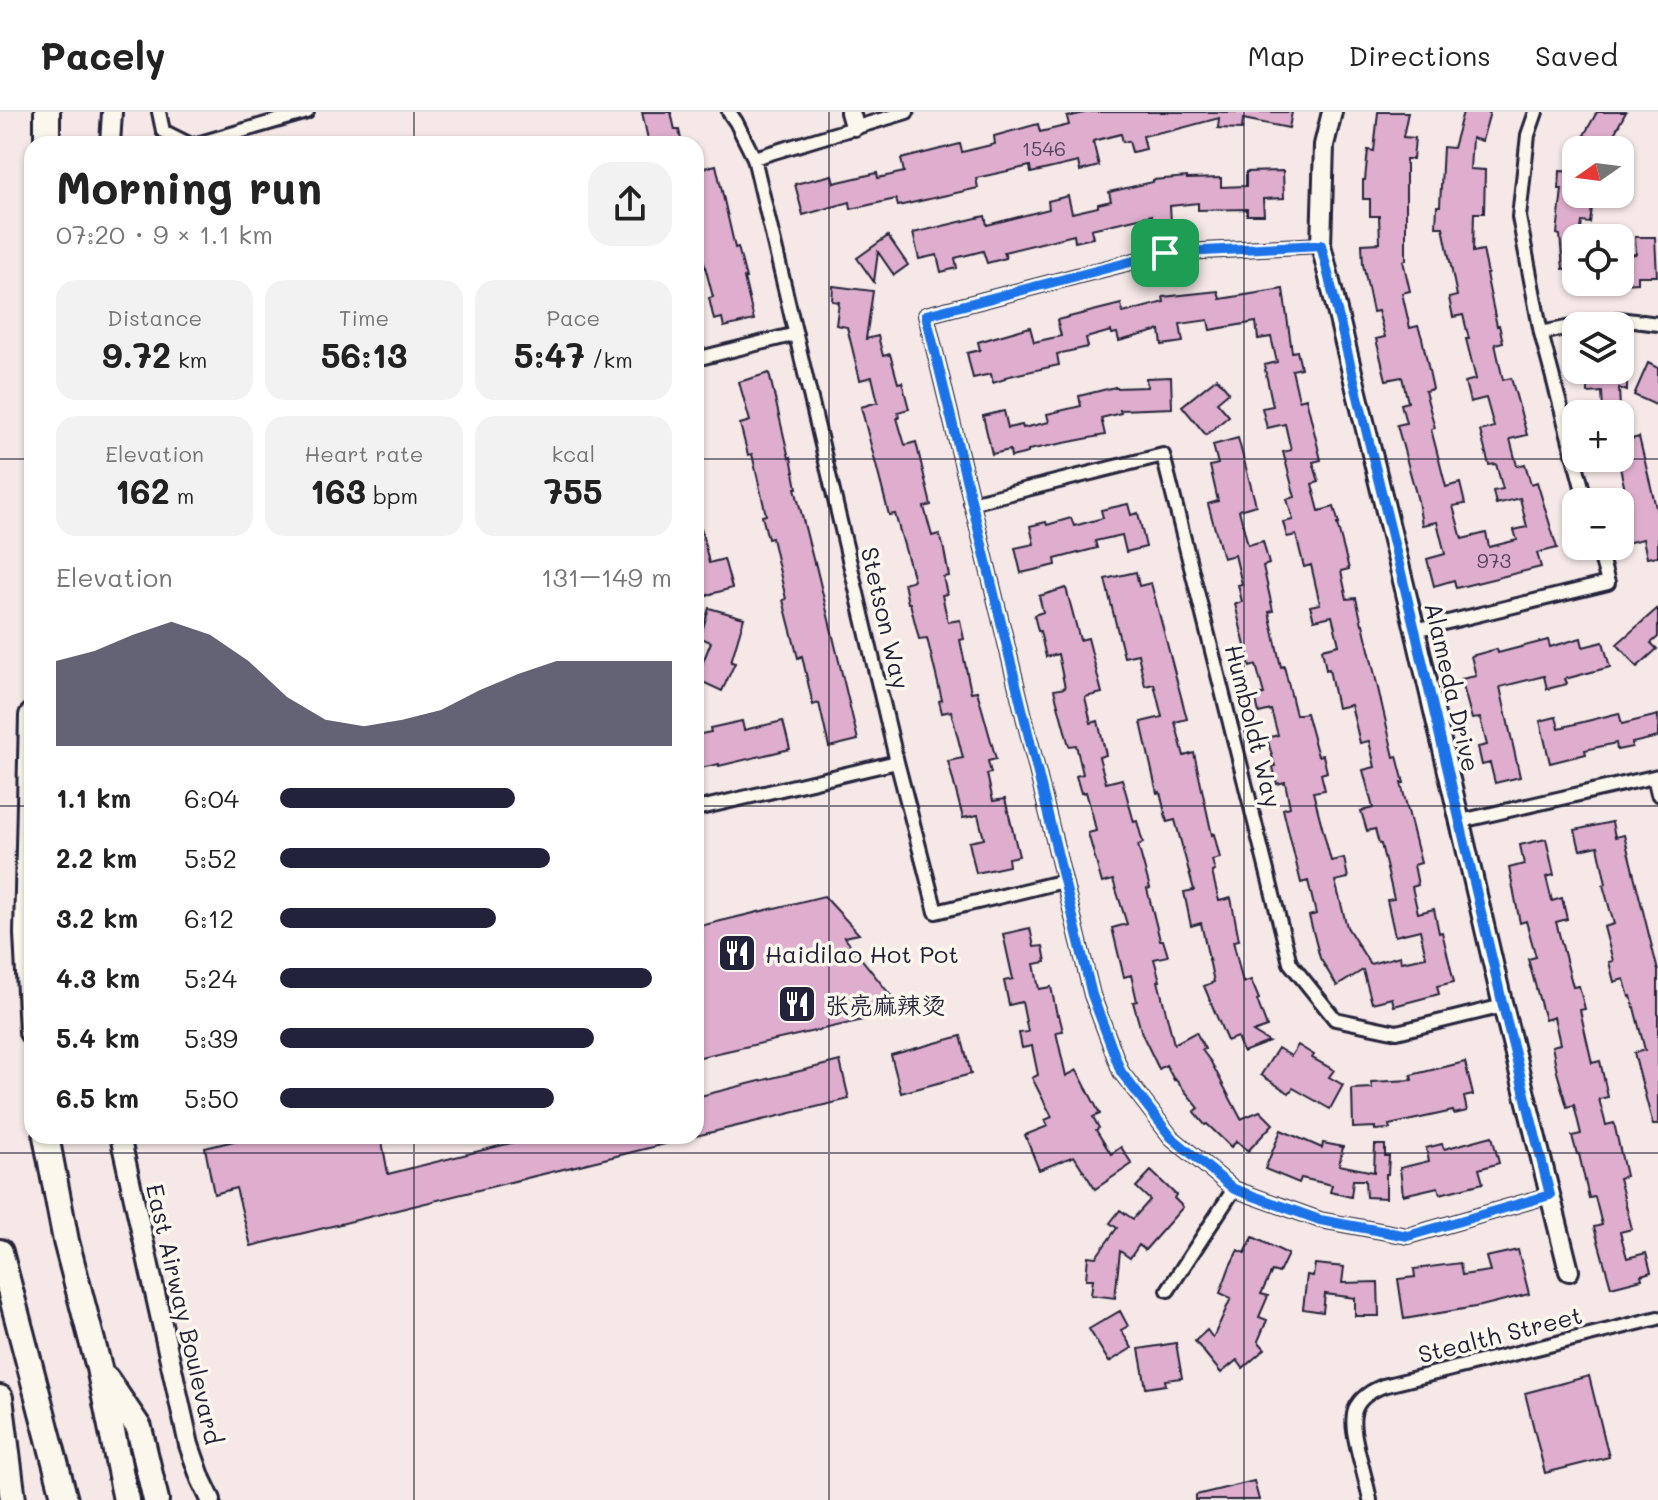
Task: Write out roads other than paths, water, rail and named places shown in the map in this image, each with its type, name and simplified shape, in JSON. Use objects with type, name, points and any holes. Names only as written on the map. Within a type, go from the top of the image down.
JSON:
[{"type":"highway","points":[[47,112],[47,136]]},
{"type":"highway","points":[[48,1144],[66,1241],[99,1368],[126,1500]]},
{"type":"highway","points":[[0,1252],[65,1500]]},
{"type":"highway","points":[[99,1368],[139,1428],[156,1500]]},
{"type":"highway","points":[[0,1398],[13,1500]]},
{"type":"street","points":[[110,136],[112,112]]},
{"type":"street","points":[[159,112],[163,131],[173,136]]},
{"type":"street","points":[[224,136],[307,112]]},
{"type":"street","name":"Stetson Way","points":[[729,112],[754,158],[897,762],[936,912],[1064,881]]},
{"type":"street","points":[[754,158],[852,119],[907,112]]},
{"type":"street","name":"Alameda Drive","points":[[1332,112],[1324,145],[1321,245],[1569,1271]]},
{"type":"street","points":[[1536,112],[1528,135],[1519,217],[1541,333],[1582,488]]},
{"type":"street","points":[[1321,245],[1165,253],[926,315],[1092,995],[1121,1072],[1171,1137],[1234,1189],[1320,1220],[1408,1236],[1550,1195]]},
{"type":"street","points":[[1634,321],[1658,324]]},
{"type":"street","points":[[1541,333],[1562,329]]},
{"type":"street","points":[[704,357],[796,334]]},
{"type":"street","name":"Humboldt Way","points":[[971,503],[1163,455],[1290,963],[1335,1019],[1397,1032],[1503,1006]]},
{"type":"street","points":[[1415,630],[1608,583],[1602,560]]},
{"type":"street","points":[[704,807],[897,762]]},
{"type":"street","points":[[1461,821],[1656,776],[1658,794]]},
{"type":"street","name":"East Airway Boulevard","points":[[122,1144],[189,1445],[211,1500]]},
{"type":"street","points":[[1168,1290],[1234,1189]]},
{"type":"street","name":"Stealth Street","points":[[1370,1500],[1352,1417],[1358,1402],[1369,1392],[1658,1318]]},
{"type":"place","name":"Haidilao Hot Pot","points":[[737,953]]},
{"type":"place","name":"张亮麻辣烫","points":[[797,1004]]}]
